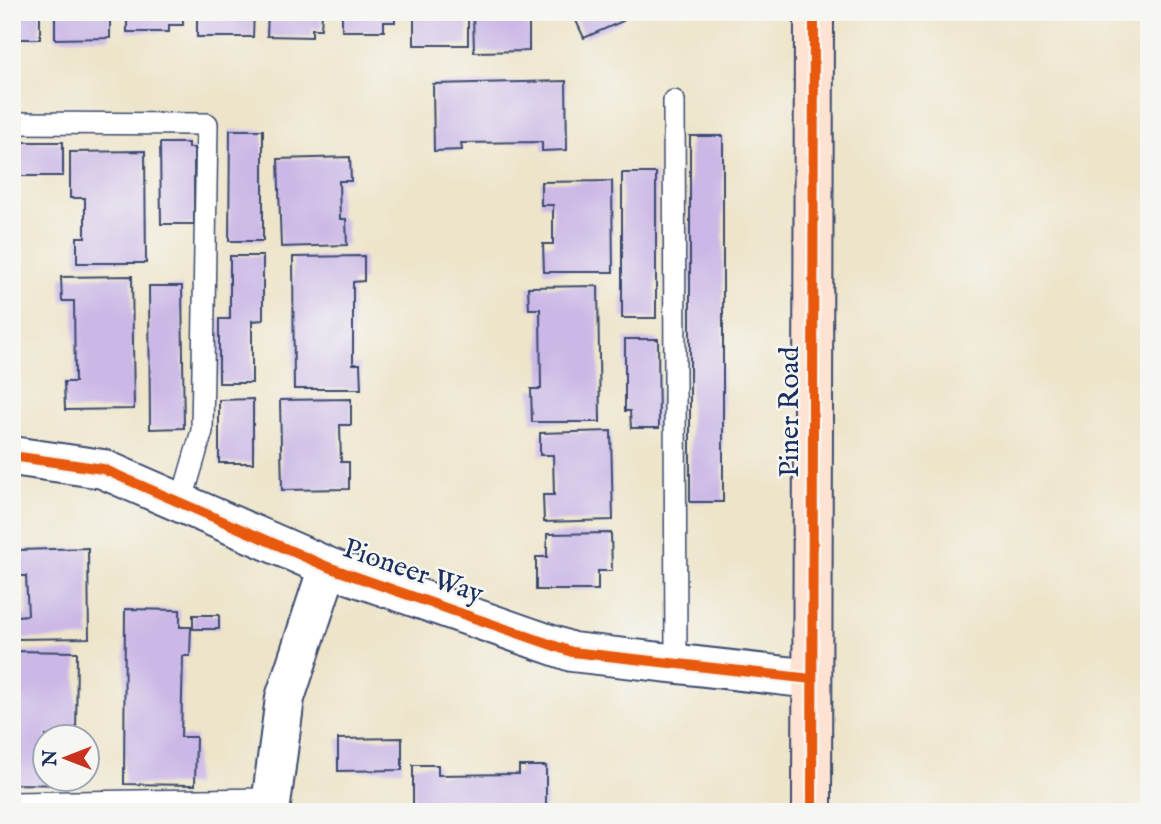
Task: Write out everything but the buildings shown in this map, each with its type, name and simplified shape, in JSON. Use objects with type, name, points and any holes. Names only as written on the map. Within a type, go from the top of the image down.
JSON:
[{"type":"main road","name":"Piner Road","points":[[812,812],[814,12]]},
{"type":"street","name":"Pioneer Way","points":[[12,456],[103,469],[328,566],[572,652],[812,679]]},
{"type":"street","points":[[270,806],[285,698],[328,566]]},
{"type":"lane","points":[[674,101],[677,663]]},
{"type":"lane","points":[[12,123],[207,124],[202,431],[181,503]]},
{"type":"lane","points":[[12,803],[270,806]]},
{"type":"cycle path","points":[[812,812],[814,12]]},
{"type":"cycle path","points":[[12,456],[103,469],[328,567],[572,652],[812,679]]}]
